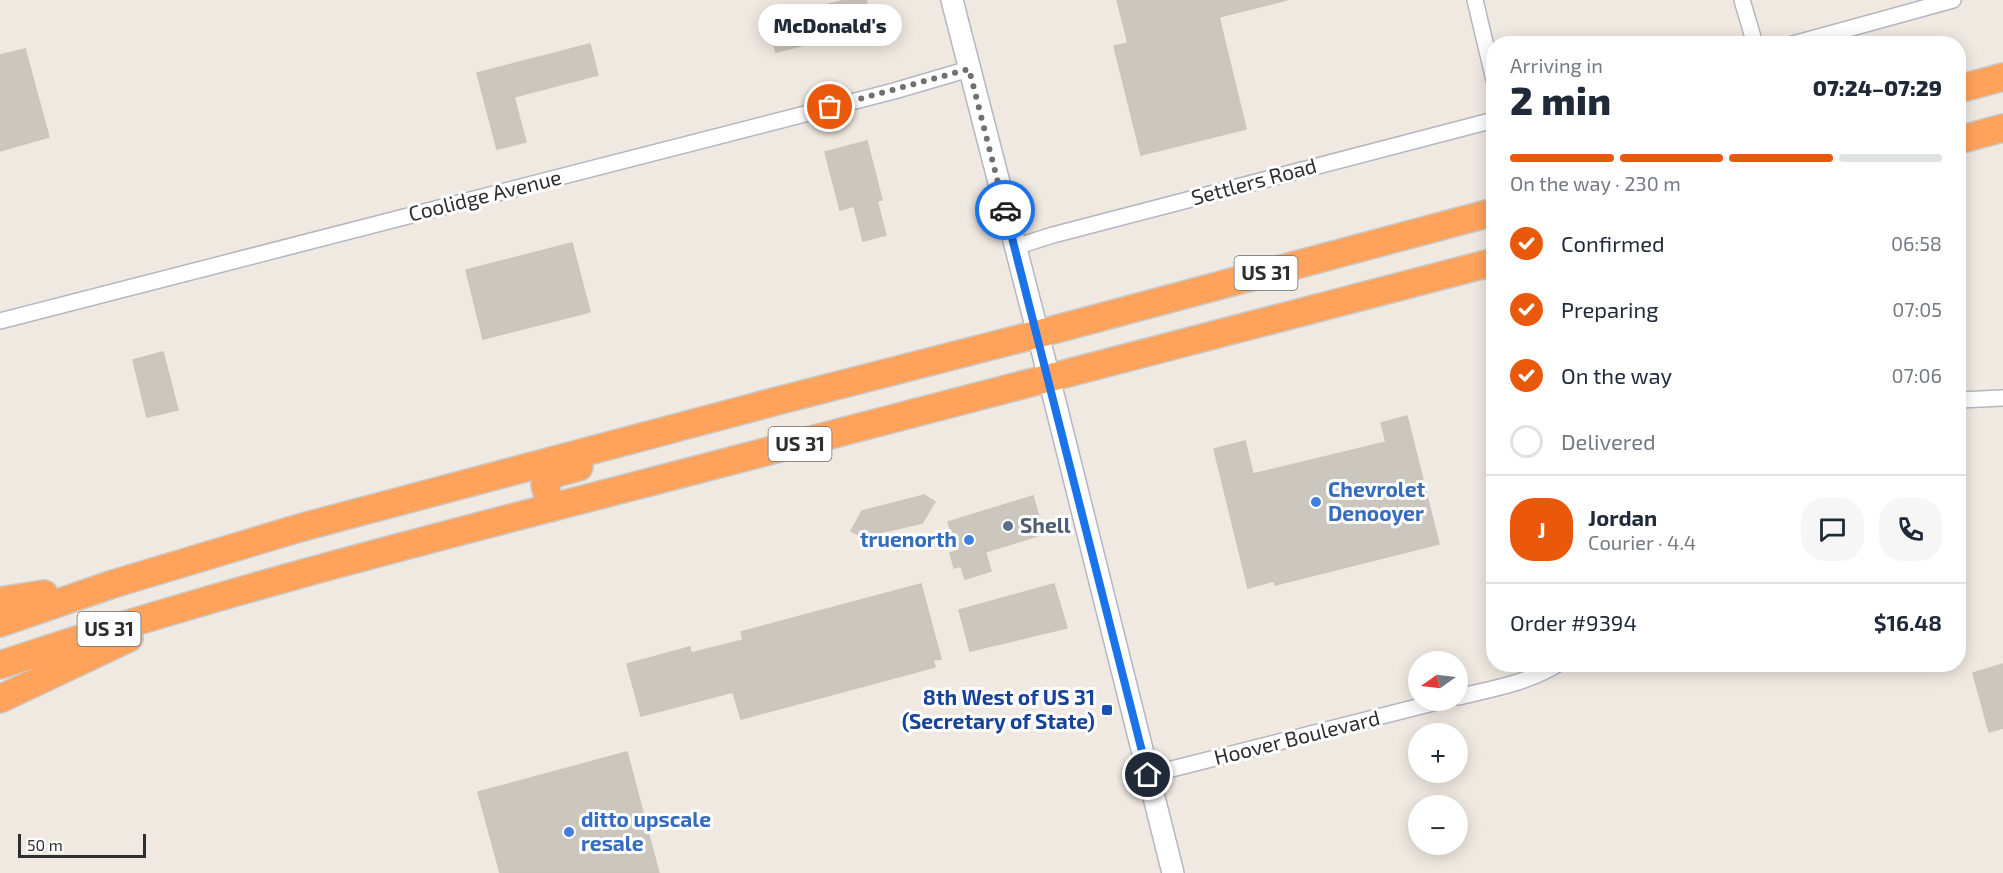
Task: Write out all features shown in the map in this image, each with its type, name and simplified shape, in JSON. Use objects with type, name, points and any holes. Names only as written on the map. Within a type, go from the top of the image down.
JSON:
[{"type":"highway","points":[[1966,87],[2003,77]]},
{"type":"highway","points":[[1966,138],[2003,128]]},
{"type":"highway","name":"US 31","points":[[0,623],[113,584],[303,526],[1486,214]]},
{"type":"highway","name":"US 31","points":[[0,665],[220,596],[1486,264]]},
{"type":"highway","points":[[551,508],[545,485],[549,475],[733,427],[777,401]]},
{"type":"highway","points":[[0,601],[113,584]]},
{"type":"highway","points":[[0,699],[220,596]]},
{"type":"main road","points":[[952,0],[1173,873]]},
{"type":"street","points":[[1475,0],[1486,46]]},
{"type":"street","points":[[1742,0],[1753,36]]},
{"type":"street","points":[[1822,36],[1953,0]]},
{"type":"street","name":"Coolidge Avenue","points":[[0,321],[873,96],[969,69]]},
{"type":"street","name":"Settlers Road","points":[[1015,247],[1053,235],[1486,122]]},
{"type":"street","points":[[1966,400],[2003,398]]},
{"type":"street","points":[[1468,695],[1546,672]]},
{"type":"street","name":"Hoover Boulevard","points":[[1148,775],[1408,709]]},
{"type":"building","points":[[845,0],[866,0],[871,23],[853,27],[853,24],[831,30],[834,38],[776,52],[772,40],[769,41],[763,21]]},
{"type":"building","points":[[1117,0],[1287,0],[1219,17],[1246,129],[1141,155],[1114,46],[1128,43]]},
{"type":"building","points":[[590,44],[598,75],[514,97],[526,142],[497,149],[477,73]]},
{"type":"building","points":[[25,49],[49,137],[0,151],[0,55]]},
{"type":"building","points":[[867,141],[882,200],[877,201],[886,235],[863,241],[854,206],[840,210],[825,152]]},
{"type":"building","points":[[572,243],[590,312],[483,339],[466,270]]},
{"type":"building","points":[[163,352],[178,410],[147,417],[133,360]]},
{"type":"building","points":[[1407,416],[1439,544],[1275,585],[1274,581],[1248,588],[1214,449],[1245,441],[1253,474],[1386,442],[1381,423]]},
{"type":"building","points":[[924,495],[935,502],[922,523],[862,537],[851,531],[862,511]]},
{"type":"building","points":[[1033,496],[1044,534],[985,552],[974,514]]},
{"type":"building","points":[[974,514],[991,571],[965,579],[961,566],[954,568],[950,553],[957,551],[948,522]]},
{"type":"building","points":[[921,584],[941,659],[933,660],[935,667],[741,719],[733,692],[641,716],[627,664],[690,647],[691,653],[743,640],[741,632]]},
{"type":"building","points":[[1054,584],[1067,628],[970,651],[959,610]]},
{"type":"building","points":[[2003,664],[2003,728],[1989,732],[1973,673]]},
{"type":"building","name":"ditto upscale resale","points":[[627,752],[659,873],[500,873],[478,792]]},
{"type":"way so far","points":[[830,107],[969,69],[1005,210]]},
{"type":"place","name":"McDonald's","points":[[830,107]]},
{"type":"place","name":"Chevrolet Denooyer","points":[[1316,502]]},
{"type":"place","name":"Shell","points":[[1008,526]]},
{"type":"place","name":"truenorth","points":[[969,540]]},
{"type":"place","name":"8th West of US 31 (Secretary of State)","points":[[1107,710]]},
{"type":"place","name":"ditto upscale resale","points":[[569,832]]},
{"type":"route","points":[[1005,210],[1148,775]]}]
